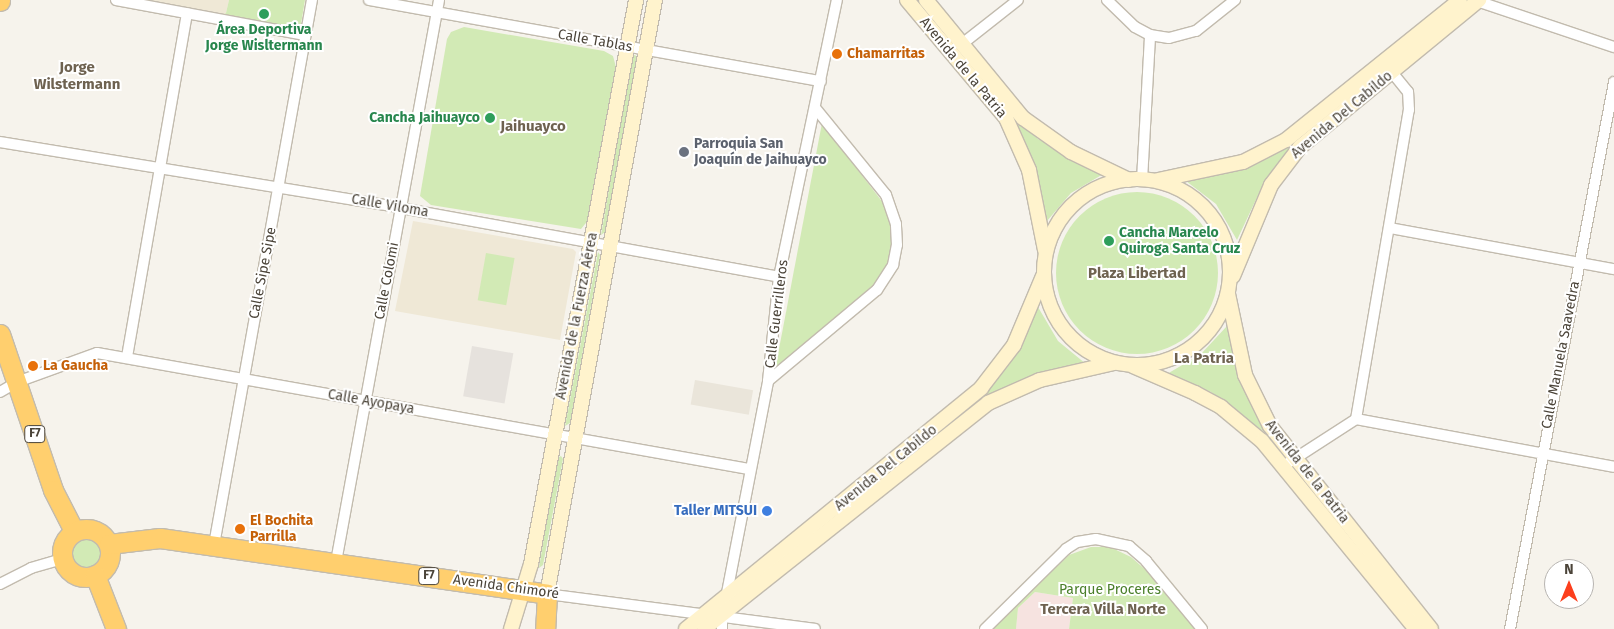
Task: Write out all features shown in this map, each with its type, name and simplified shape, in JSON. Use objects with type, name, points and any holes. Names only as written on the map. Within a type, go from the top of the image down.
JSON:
[{"type":"highway","name":"F7","points":[[0,334],[53,490],[74,531]]},
{"type":"highway","points":[[94,530],[109,544],[108,562],[95,575],[75,574],[62,559],[63,543],[74,531],[94,530]]},
{"type":"highway","name":"Avenida Chimoré","points":[[109,544],[148,538],[214,545],[547,594]]},
{"type":"highway","points":[[95,575],[116,629]]},
{"type":"highway","name":"Avenida de la Fuerza Aérea","points":[[545,629],[547,594]]},
{"type":"main road","name":"Avenida de la Fuerza Aérea","points":[[510,629],[531,564],[636,0]]},
{"type":"main road","name":"Avenida de la Fuerza Aérea","points":[[547,594],[655,0]]},
{"type":"main road","name":"Avenida de la Patria","points":[[907,0],[991,99],[1015,135],[1035,190],[1045,253]]},
{"type":"main road","name":"Avenida de la Patria","points":[[926,0],[1010,105],[1038,130],[1071,152],[1142,180],[1191,196],[1210,215],[1226,244],[1229,289],[1239,354],[1248,384],[1289,462],[1416,629]]},
{"type":"main road","name":"Avenida Del Cabildo","points":[[1045,253],[1057,225],[1076,202],[1100,187],[1242,162],[1286,140],[1460,0]]},
{"type":"main road","name":"Avenida Del Cabildo","points":[[1130,365],[1169,360],[1186,351],[1215,324],[1257,214],[1284,165],[1300,147],[1477,0]]},
{"type":"main road","points":[[1045,253],[1044,273],[1049,303],[1064,330],[1087,351],[1115,363],[1130,365]]},
{"type":"main road","name":"Avenida Del Cabildo","points":[[686,629],[981,388],[1014,345],[1044,273]]},
{"type":"main road","name":"Avenida Del Cabildo","points":[[704,629],[722,622],[988,403],[1040,380],[1115,363]]},
{"type":"main road","name":"Avenida de la Patria","points":[[1130,365],[1195,393],[1220,407],[1289,462],[1431,629]]},
{"type":"street","points":[[116,0],[304,35]]},
{"type":"street","name":"Calle Sipe Sipe","points":[[214,545],[279,188],[304,35],[312,0]]},
{"type":"street","name":"Calle Tablas","points":[[369,0],[822,81]]},
{"type":"street","name":"Calle Colomi","points":[[336,562],[439,0]]},
{"type":"street","name":"Calle Guerrilleros","points":[[722,622],[748,469],[768,381],[779,277],[822,81],[837,0]]},
{"type":"street","points":[[962,44],[1018,0]]},
{"type":"street","points":[[1107,0],[1122,17],[1150,35],[1168,38],[1196,31],[1235,0]]},
{"type":"street","points":[[1477,0],[1614,47]]},
{"type":"street","points":[[127,358],[188,13]]},
{"type":"street","points":[[1142,180],[1150,35]]},
{"type":"street","points":[[1356,419],[1409,110],[1408,92],[1392,72]]},
{"type":"street","name":"Calle Manuela Saavedra","points":[[1510,629],[1614,82]]},
{"type":"street","points":[[768,381],[877,290],[893,265],[897,245],[896,224],[886,195],[816,109]]},
{"type":"street","name":"Calle Viloma","points":[[0,142],[401,208],[779,277]]},
{"type":"street","points":[[1390,228],[1614,269]]},
{"type":"street","name":"Calle Ayopaya","points":[[0,392],[17,382],[97,353],[748,469]]},
{"type":"street","points":[[1289,462],[1356,419],[1614,467]]},
{"type":"street","points":[[985,629],[1066,549],[1077,542],[1096,538],[1129,546],[1146,561],[1202,629]]},
{"type":"street","points":[[0,584],[31,568],[62,559]]},
{"type":"street","name":"Avenida Chimoré","points":[[547,594],[705,614],[722,622],[815,629]]},
{"type":"shaded area","points":[[139,0],[229,0],[226,13],[221,16]]},
{"type":"shaded area","points":[[413,221],[573,249],[576,252],[560,340],[395,311]]},
{"type":"shaded area","points":[[472,346],[513,353],[505,404],[463,396]]},
{"type":"shaded area","points":[[695,380],[753,390],[749,415],[691,405]]},
{"type":"shaded area","points":[[1035,592],[1073,598],[1069,629],[1016,629],[1018,608]]},
{"type":"green space","name":"Área Deportiva Jorge Wisltermann","points":[[229,0],[305,0],[301,24],[295,29],[221,16],[226,13]]},
{"type":"green space","points":[[464,27],[604,51],[613,56],[617,71],[590,218],[581,229],[431,205],[420,196],[447,39],[451,32]]},
{"type":"green space","points":[[635,55],[638,58],[605,232],[601,235],[632,56]]},
{"type":"green space","points":[[1008,113],[1038,139],[1105,173],[1071,193],[1047,221],[1032,159]]},
{"type":"green space","points":[[822,123],[887,208],[893,239],[890,261],[873,288],[775,370]]},
{"type":"green space","points":[[1304,136],[1283,158],[1261,189],[1237,240],[1216,204],[1186,181],[1239,170],[1284,149]]},
{"type":"green space","points":[[1145,192],[1161,195],[1175,201],[1195,215],[1205,228],[1215,249],[1218,273],[1215,297],[1205,318],[1195,331],[1182,341],[1161,351],[1129,354],[1113,351],[1099,345],[1085,336],[1074,325],[1059,297],[1056,265],[1059,249],[1065,235],[1074,221],[1085,210],[1113,195]]},
{"type":"green space","points":[[598,252],[600,255],[570,423],[565,426]]},
{"type":"green space","points":[[486,253],[515,258],[506,305],[478,300]]},
{"type":"green space","points":[[1038,307],[1058,341],[1086,364],[1024,379],[975,404],[1009,365]]},
{"type":"green space","points":[[1227,326],[1240,383],[1267,434],[1211,392],[1167,374],[1201,354]]},
{"type":"green space","points":[[561,456],[563,459],[543,565],[539,568],[557,458]]},
{"type":"green space","points":[[87,535],[99,541],[105,553],[99,565],[87,571],[75,565],[69,553],[75,541]]},
{"type":"green space","name":"Parque Proceres","points":[[1091,547],[1110,547],[1131,557],[1148,572],[1196,629],[1069,629],[1073,598],[1035,592],[1018,608],[1016,629],[991,629],[1069,555]]},
{"type":"place","name":"Área Deportiva Jorge Wisltermann","points":[[264,14]]},
{"type":"place","name":"Chamarritas","points":[[837,54]]},
{"type":"place","name":"Cancha Jaihuayco","points":[[490,118]]},
{"type":"place","name":"Parroquia San Joaquín de Jaihuayco","points":[[684,152]]},
{"type":"place","name":"Cancha Marcelo Quiroga Santa Cruz","points":[[1109,241]]},
{"type":"place","name":"La Gaucha","points":[[33,366]]},
{"type":"place","name":"Taller MITSUI","points":[[767,511]]},
{"type":"place","name":"El Bochita Parrilla","points":[[240,529]]},
{"type":"district","name":"Jorge Wilstermann","points":[[77,76]]},
{"type":"district","name":"Jaihuayco","points":[[533,127]]},
{"type":"district","name":"Plaza Libertad","points":[[1137,274]]},
{"type":"district","name":"La Patria","points":[[1204,359]]},
{"type":"district","name":"Tercera Villa Norte","points":[[1103,610]]}]
